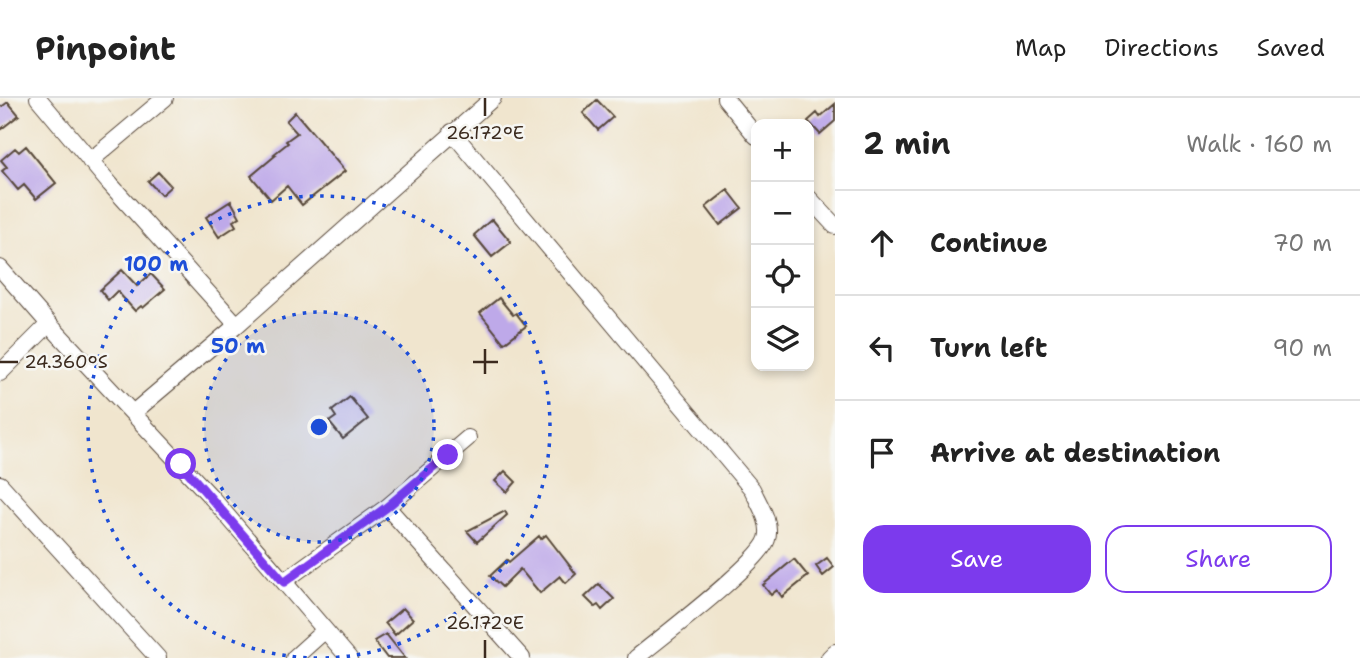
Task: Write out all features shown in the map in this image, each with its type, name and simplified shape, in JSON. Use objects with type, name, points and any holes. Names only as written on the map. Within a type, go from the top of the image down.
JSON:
[{"type":"street","points":[[38,98],[237,325]]},
{"type":"street","points":[[90,160],[165,98]]},
{"type":"street","points":[[134,412],[237,325],[493,98]]},
{"type":"street","points":[[725,98],[751,130]]},
{"type":"street","points":[[452,132],[752,489],[769,526],[767,541],[744,569],[636,658]]},
{"type":"street","points":[[814,203],[835,226]]},
{"type":"street","points":[[0,268],[49,324],[134,412],[349,658]]},
{"type":"street","points":[[0,373],[49,324]]},
{"type":"street","points":[[284,582],[387,507],[468,438]]},
{"type":"street","points":[[0,484],[158,658]]},
{"type":"street","points":[[387,507],[522,658]]},
{"type":"street","points":[[294,658],[325,630]]},
{"type":"street","points":[[830,658],[835,652]]},
{"type":"building","points":[[597,100],[613,117],[598,130],[583,113]]},
{"type":"building","points":[[8,102],[19,115],[0,130],[0,108]]},
{"type":"building","points":[[835,104],[835,121],[820,134],[814,128],[814,119],[810,119],[817,113],[820,117]]},
{"type":"building","points":[[295,112],[345,171],[302,205],[287,186],[271,200],[251,176],[297,133],[286,121]]},
{"type":"building","points":[[26,146],[56,183],[36,199],[24,185],[18,190],[2,171],[7,167],[1,160],[15,148],[19,152]]},
{"type":"building","points":[[158,172],[171,186],[161,195],[148,181]]},
{"type":"building","points":[[728,190],[742,208],[720,225],[706,207]]},
{"type":"building","points":[[231,201],[240,217],[233,221],[236,226],[219,237],[206,217]]},
{"type":"building","points":[[492,219],[511,242],[492,257],[474,235]]},
{"type":"building","points":[[122,270],[137,286],[151,274],[165,289],[143,308],[141,306],[135,311],[117,291],[108,300],[100,290]]},
{"type":"building","points":[[499,298],[526,326],[504,343],[480,313]]},
{"type":"building","points":[[350,397],[368,419],[343,439],[329,422],[336,417],[332,411]]},
{"type":"building","points":[[505,471],[516,482],[507,492],[495,481]]},
{"type":"building","points":[[505,511],[507,515],[477,542],[467,531]]},
{"type":"building","points":[[546,535],[576,574],[566,583],[560,576],[540,593],[520,569],[502,587],[490,576],[539,536],[541,539]]},
{"type":"building","points":[[827,558],[834,567],[823,576],[816,566]]},
{"type":"building","points":[[794,559],[808,576],[782,597],[777,590],[771,595],[763,585]]},
{"type":"building","points":[[599,584],[614,599],[602,610],[585,597]]},
{"type":"building","points":[[403,608],[413,619],[395,635],[385,623]]},
{"type":"building","points":[[386,634],[405,658],[387,658],[374,641]]},
{"type":"route","points":[[181,464],[284,582],[387,507],[448,455]]}]
